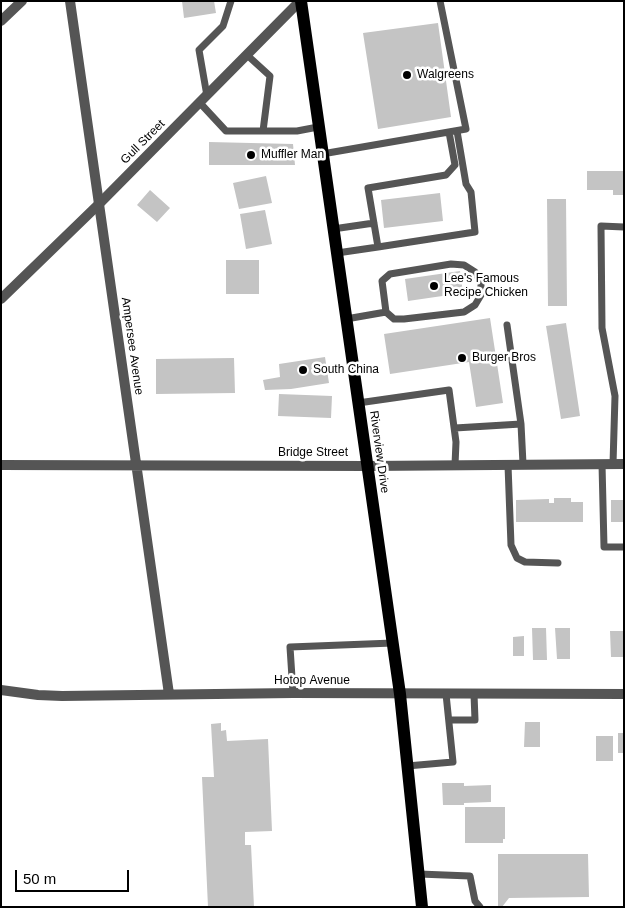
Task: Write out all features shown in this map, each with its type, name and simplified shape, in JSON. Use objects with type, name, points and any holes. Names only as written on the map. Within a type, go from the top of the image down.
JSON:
[{"type":"main road","name":"Riverview Drive","points":[[300,1],[400,694],[422,907]]},
{"type":"street","points":[[1,21],[22,1]]},
{"type":"street","name":"Ampersee Avenue","points":[[70,1],[169,694]]},
{"type":"street","name":"Gull Street","points":[[1,299],[99,204],[300,1]]},
{"type":"street","name":"Bridge Street","points":[[1,465],[368,466],[618,464]]},
{"type":"street","name":"Hotop Avenue","points":[[1,690],[38,696],[169,694],[624,694]]},
{"type":"lane","points":[[230,1],[223,26],[199,50],[203,99],[226,131],[297,131],[318,127]]},
{"type":"lane","points":[[322,154],[466,129],[440,1]]},
{"type":"lane","points":[[247,54],[270,76],[263,131]]},
{"type":"lane","points":[[337,253],[475,232],[471,192],[466,184],[457,131]]},
{"type":"lane","points":[[378,247],[368,188],[446,175],[455,165],[449,132]]},
{"type":"lane","points":[[333,229],[374,223]]},
{"type":"lane","points":[[618,464],[615,396],[602,328],[601,226],[624,226]]},
{"type":"lane","points":[[451,264],[464,265],[475,272],[481,282],[481,295],[475,305],[464,312],[404,319],[394,319],[386,312],[382,280],[390,274],[451,264]]},
{"type":"lane","points":[[346,319],[386,312]]},
{"type":"lane","points":[[507,326],[521,424],[523,464]]},
{"type":"lane","points":[[358,403],[450,390],[455,428],[455,465]]},
{"type":"lane","points":[[455,428],[521,424]]},
{"type":"lane","points":[[602,464],[604,547],[624,547]]},
{"type":"lane","points":[[508,465],[510,539],[517,558],[525,562],[558,563]]},
{"type":"lane","points":[[293,694],[290,648],[393,643]]},
{"type":"lane","points":[[408,766],[453,762],[446,694]]},
{"type":"lane","points":[[449,720],[475,720],[474,694]]},
{"type":"lane","points":[[419,874],[470,876],[475,901],[480,907]]},
{"type":"building","points":[[182,1],[214,1],[216,13],[184,18]]},
{"type":"building","name":"Walgreens","points":[[438,23],[451,117],[378,129],[363,33]]},
{"type":"building","name":"Muffler Man","points":[[209,142],[293,144],[295,165],[209,165]]},
{"type":"building","points":[[587,171],[624,171],[624,195],[613,195],[613,190],[587,190]]},
{"type":"building","points":[[266,176],[272,203],[239,209],[233,183]]},
{"type":"building","points":[[150,190],[170,208],[157,222],[137,205]]},
{"type":"building","points":[[440,193],[443,221],[384,228],[381,200]]},
{"type":"building","points":[[547,199],[566,199],[567,306],[548,306]]},
{"type":"building","points":[[265,210],[272,244],[246,249],[240,214]]},
{"type":"building","points":[[226,260],[259,260],[259,294],[226,294]]},
{"type":"building","name":"Lee's Famous Recipe Chicken","points":[[460,271],[463,293],[408,301],[405,279]]},
{"type":"building","points":[[490,318],[503,403],[476,407],[469,362],[390,374],[384,334]]},
{"type":"building","points":[[566,323],[580,416],[561,419],[546,326]]},
{"type":"building","name":"South China","points":[[325,357],[329,383],[291,389],[265,390],[263,380],[280,377],[279,364]]},
{"type":"building","points":[[234,358],[235,393],[156,394],[156,359]]},
{"type":"building","points":[[279,394],[332,396],[331,418],[278,416]]},
{"type":"building","points":[[554,498],[571,498],[571,502],[583,502],[583,522],[516,522],[516,500],[549,499],[549,503],[554,503]]},
{"type":"building","points":[[611,500],[624,500],[624,522],[611,522]]},
{"type":"building","points":[[532,628],[546,628],[547,660],[533,660]]},
{"type":"building","points":[[555,628],[570,628],[570,659],[557,659]]},
{"type":"building","points":[[610,631],[624,631],[624,657],[611,657]]},
{"type":"building","points":[[524,636],[524,656],[513,656],[513,637]]},
{"type":"building","points":[[525,722],[540,722],[540,747],[524,747]]},
{"type":"building","points":[[221,723],[221,731],[226,730],[227,741],[268,739],[272,831],[245,832],[245,845],[251,845],[254,907],[208,907],[202,777],[214,777],[211,724]]},
{"type":"building","points":[[618,733],[624,733],[624,753],[618,753]]},
{"type":"building","points":[[596,736],[613,736],[613,761],[596,761]]},
{"type":"building","points":[[442,783],[464,783],[464,786],[491,785],[491,802],[443,805]]},
{"type":"building","points":[[465,807],[505,807],[505,839],[503,839],[503,843],[465,843]]},
{"type":"building","points":[[498,854],[588,854],[589,897],[509,898],[502,907],[498,907]]},
{"type":"place","name":"Walgreens","points":[[407,75]]},
{"type":"place","name":"Muffler Man","points":[[251,155]]},
{"type":"place","name":"Lee's Famous Recipe Chicken","points":[[434,286]]},
{"type":"place","name":"Burger Bros","points":[[462,358]]},
{"type":"place","name":"South China","points":[[303,370]]}]
